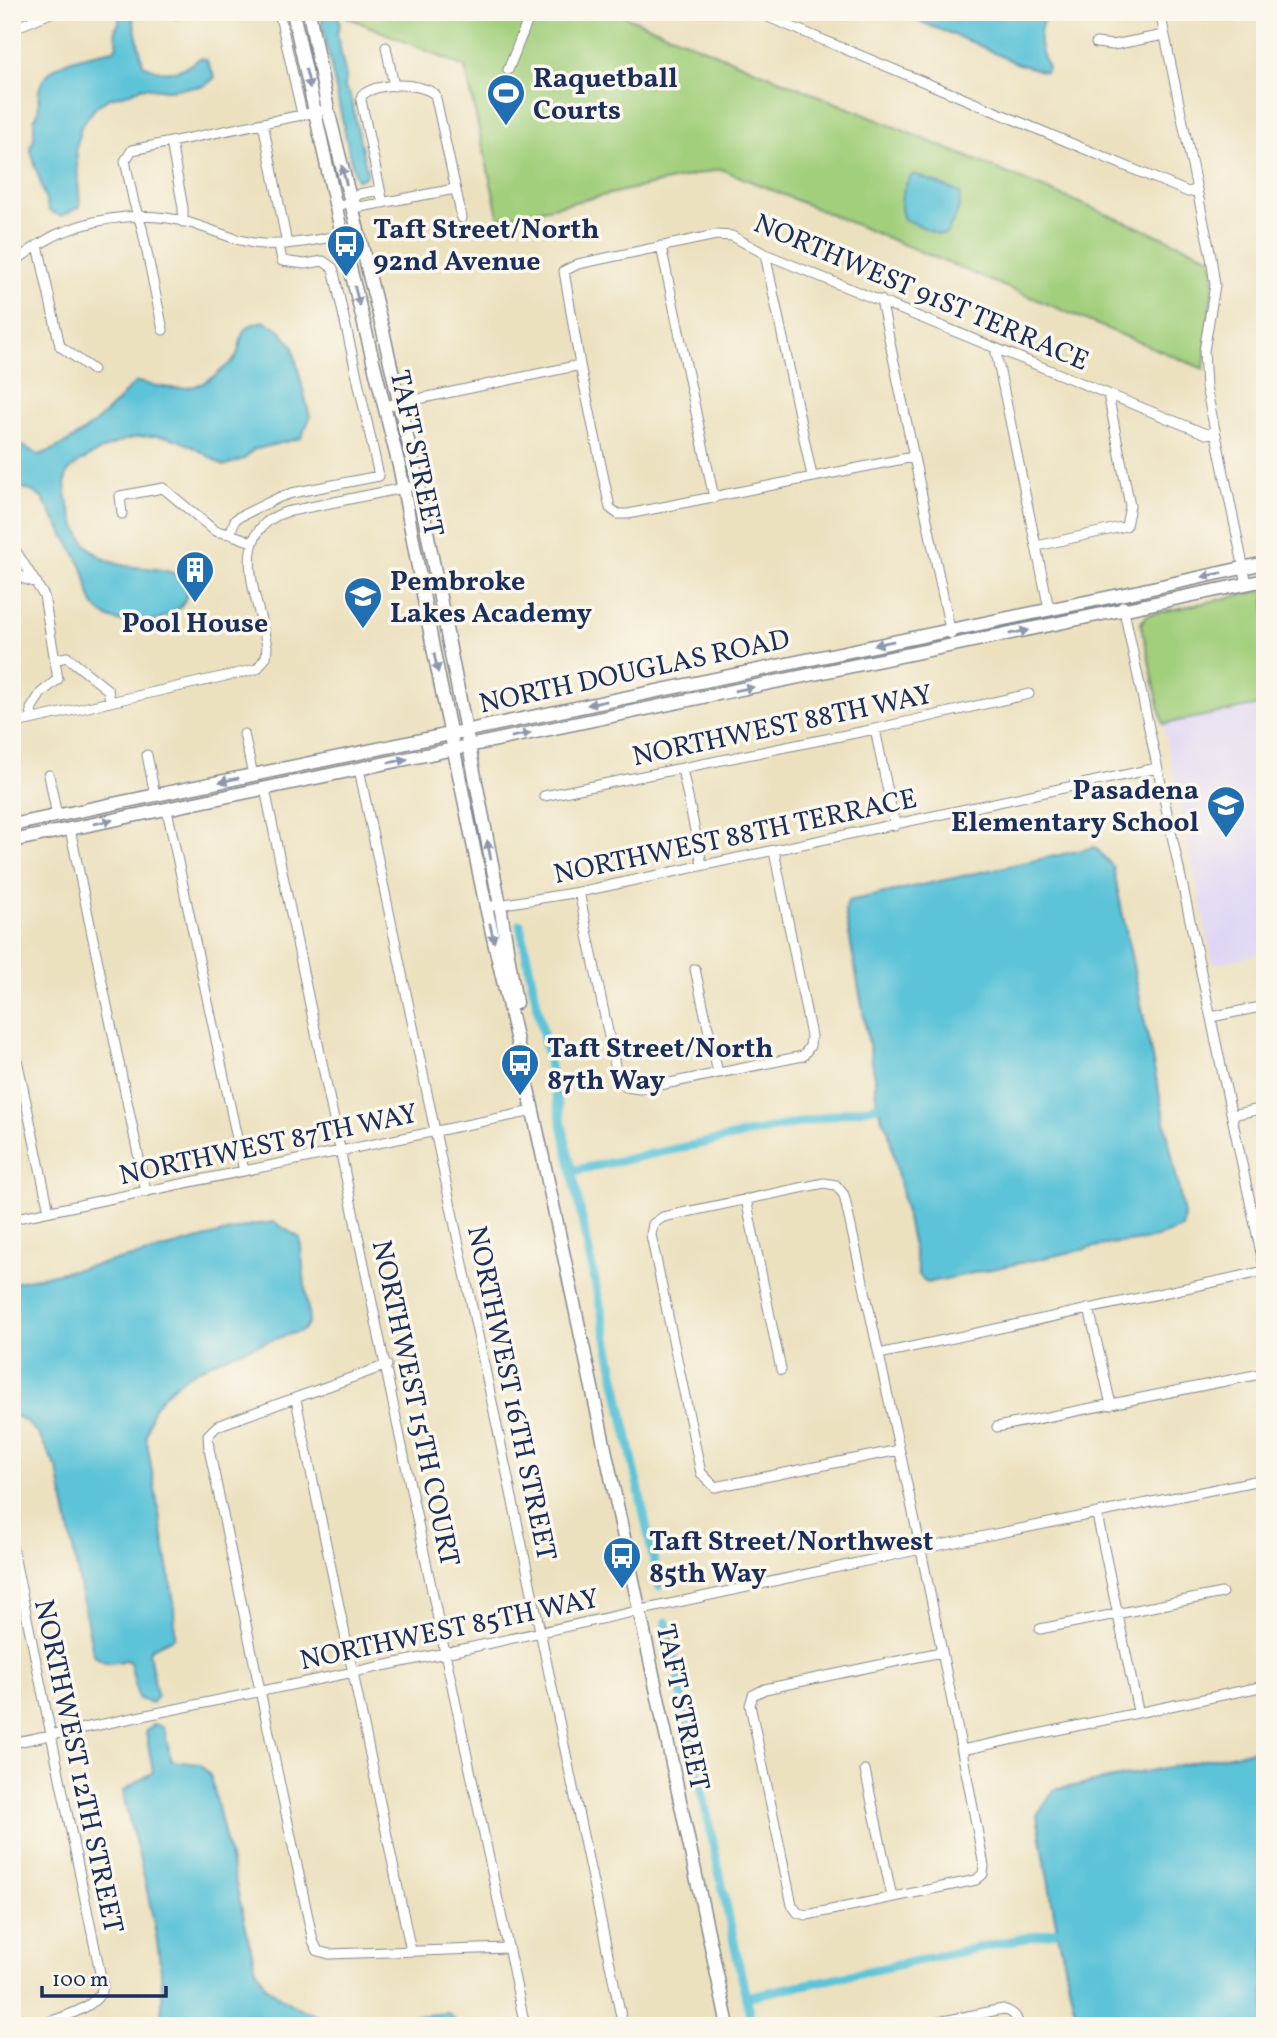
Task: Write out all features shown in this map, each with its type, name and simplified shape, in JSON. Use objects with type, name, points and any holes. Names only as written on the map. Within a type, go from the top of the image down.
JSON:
[{"type":"street","points":[[12,29],[53,12]]},
{"type":"street","points":[[279,12],[302,114]]},
{"type":"street","name":"TAFT STREET","points":[[293,12],[351,202],[418,485],[500,905],[533,1111]]},
{"type":"street","name":"TAFT STREET","points":[[309,12],[342,235],[404,488],[486,907],[533,1111],[728,2026]]},
{"type":"street","points":[[508,70],[531,12]]},
{"type":"street","points":[[756,12],[1188,192],[1197,190]]},
{"type":"street","points":[[1160,12],[1215,285],[1204,351],[1204,369],[1247,584]]},
{"type":"street","points":[[1260,12],[1265,34]]},
{"type":"street","points":[[1096,43],[1113,45],[1164,35]]},
{"type":"street","points":[[386,47],[394,86]]},
{"type":"street","points":[[383,203],[362,95],[370,91],[410,85],[435,94],[462,218]]},
{"type":"street","points":[[163,330],[125,161],[128,155],[132,150],[322,111]]},
{"type":"street","points":[[230,534],[235,520],[279,497],[379,476],[334,268],[323,261],[305,264],[282,261],[283,244],[263,123]]},
{"type":"street","points":[[171,142],[183,222]]},
{"type":"street","points":[[351,202],[360,207],[456,189]]},
{"type":"street","points":[[336,206],[351,202],[359,194],[380,190]]},
{"type":"street","points":[[13,260],[62,232],[99,220],[138,216],[183,222],[242,241],[283,244],[358,231]]},
{"type":"street","name":"NORTHWEST 91ST TERRACE","points":[[580,365],[564,271],[578,264],[661,246],[716,235],[732,236],[765,254],[1206,434],[1216,432]]},
{"type":"street","points":[[38,245],[60,346],[93,370]]},
{"type":"street","points":[[661,246],[714,498]]},
{"type":"street","points":[[765,254],[812,477]]},
{"type":"street","points":[[881,300],[954,645]]},
{"type":"street","points":[[995,348],[1049,609]]},
{"type":"street","points":[[384,405],[580,365],[610,508],[618,513],[628,514],[913,457]]},
{"type":"street","points":[[1037,546],[1126,526],[1130,506],[1108,394]]},
{"type":"street","points":[[12,724],[250,671],[263,664],[267,647],[250,565],[252,542],[261,527],[279,514],[418,485]]},
{"type":"street","points":[[122,513],[120,496],[163,488],[215,531],[252,542]]},
{"type":"street","points":[[12,545],[44,596],[57,659],[58,679],[41,693],[31,709],[32,718]]},
{"type":"street","name":"NORTH DOUGLAS ROAD","points":[[12,825],[1265,563]]},
{"type":"street","points":[[12,569],[24,579],[37,583]]},
{"type":"street","name":"NORTH DOUGLAS ROAD","points":[[12,841],[1265,580]]},
{"type":"street","points":[[879,1354],[1265,1271],[1121,595]]},
{"type":"street","points":[[57,659],[67,657],[108,690],[110,701]]},
{"type":"street","name":"NORTHWEST 88TH WAY","points":[[544,796],[875,729],[1029,694]]},
{"type":"street","points":[[875,729],[895,826]]},
{"type":"street","points":[[244,734],[253,775]]},
{"type":"street","points":[[147,755],[155,796]]},
{"type":"street","points":[[271,787],[299,774],[334,766],[344,756]]},
{"type":"street","name":"NORTHWEST 88TH TERRACE","points":[[486,907],[579,892],[1157,768]]},
{"type":"street","name":"NORTHWEST 16TH STREET","points":[[359,769],[623,2026]]},
{"type":"street","points":[[682,769],[702,864]]},
{"type":"street","points":[[49,775],[57,816]]},
{"type":"street","name":"NORTHWEST 15TH COURT","points":[[271,787],[341,1152],[525,2026]]},
{"type":"street","points":[[167,810],[244,1171]]},
{"type":"street","points":[[70,829],[146,1192]]},
{"type":"street","points":[[579,892],[618,1080],[626,1087],[640,1089],[803,1056],[810,1046],[811,1036],[774,851]]},
{"type":"street","points":[[695,969],[718,1073]]},
{"type":"street","points":[[1211,1017],[1265,1006]]},
{"type":"street","points":[[12,1036],[49,1211]]},
{"type":"street","points":[[1232,1115],[1265,1108]]},
{"type":"street","name":"NORTHWEST 87TH WAY","points":[[12,1219],[533,1111]]},
{"type":"street","points":[[899,1450],[715,1487],[710,1484],[701,1473],[651,1235],[653,1224],[663,1217],[746,1199],[824,1183],[836,1185],[844,1195],[921,1549],[962,1750],[984,1866],[983,1874],[976,1880],[807,1915],[798,1913],[792,1905],[783,1865],[750,1705],[752,1695],[765,1689],[941,1652]]},
{"type":"street","points":[[746,1199],[781,1370]]},
{"type":"street","points":[[1088,1308],[1111,1405]]},
{"type":"street","points":[[387,1365],[296,1400],[217,1426],[208,1435],[209,1449],[313,1941],[318,1951],[329,1954],[508,1948]]},
{"type":"street","points":[[997,1427],[1265,1373]]},
{"type":"street","points":[[296,1400],[411,1951]]},
{"type":"street","name":"NORTHWEST 85TH WAY","points":[[12,1743],[445,1653],[921,1549],[1265,1479]]},
{"type":"street","points":[[1097,1515],[1138,1711]]},
{"type":"street","name":"NORTHWEST 12TH STREET","points":[[12,1545],[103,1987],[101,1996],[93,2003],[38,2026]]},
{"type":"street","points":[[1040,1629],[1223,1593]]},
{"type":"street","points":[[962,1750],[1265,1686]]},
{"type":"street","points":[[865,1770],[892,1897]]},
{"type":"street","points":[[919,2026],[1003,2009],[1018,2018],[1019,2026]]},
{"type":"street","points":[[12,2018],[14,2026]]},
{"type":"shaded area","name":"Pasadena Elementary School","points":[[1265,704],[1265,953],[1214,964],[1163,724]]},
{"type":"green space","points":[[345,12],[615,12],[1211,257],[1214,274],[1204,369],[721,169],[499,219],[465,67],[347,17]]},
{"type":"green space","points":[[1265,590],[1265,704],[1163,724],[1141,623],[1147,615]]},
{"type":"water","points":[[119,12],[136,12],[133,19],[143,64],[166,72],[186,67],[200,58],[206,59],[215,78],[204,86],[167,90],[143,87],[110,98],[97,106],[81,126],[76,148],[80,207],[61,216],[49,211],[30,148],[34,140],[39,89],[46,76],[63,64],[84,56],[114,50],[117,45],[115,29],[119,23]]},
{"type":"water","points":[[322,12],[337,12],[340,24],[337,34],[346,77],[345,89],[350,95],[367,173],[364,178],[357,180],[322,24]]},
{"type":"water","points":[[896,12],[1047,12],[1041,27],[1040,40],[1048,68],[1045,72],[1016,63]]},
{"type":"water","points":[[912,175],[960,193],[958,210],[946,234],[938,234],[904,219],[902,196]]},
{"type":"water","points":[[263,321],[276,327],[292,344],[310,418],[301,438],[253,450],[244,459],[224,466],[175,439],[137,437],[93,454],[67,474],[65,481],[70,510],[82,538],[90,548],[102,558],[117,564],[177,575],[186,589],[186,597],[180,607],[162,618],[142,623],[112,619],[92,602],[83,569],[43,499],[29,490],[12,486],[12,440],[39,455],[61,446],[81,433],[137,382],[173,388],[193,387],[203,383],[235,358],[245,330]]},
{"type":"water","points":[[1095,847],[1113,867],[1184,1215],[1182,1228],[1152,1239],[1109,1244],[927,1283],[919,1275],[888,1129],[877,1105],[875,1078],[845,911],[848,901]]},
{"type":"water","points":[[274,1222],[300,1238],[309,1322],[304,1330],[243,1350],[199,1369],[165,1395],[153,1410],[150,1420],[146,1436],[174,1602],[175,1637],[152,1648],[149,1653],[157,1695],[151,1704],[138,1698],[130,1662],[108,1662],[100,1660],[93,1653],[58,1470],[38,1434],[23,1419],[12,1415],[12,1283]]},
{"type":"water","points":[[154,1724],[164,1728],[171,1761],[200,1764],[211,1777],[255,1966],[265,1986],[292,2005],[322,2018],[361,2021],[448,2013],[460,2026],[158,2026],[162,2009],[160,1959],[150,1903],[123,1791],[153,1772],[146,1732]]},
{"type":"water","points":[[1265,1748],[1265,2026],[1078,2026],[1055,1919],[1037,1815],[1054,1790]]},
{"type":"waterway","points":[[520,924],[659,1586]]},
{"type":"waterway","points":[[572,1171],[877,1106]]},
{"type":"waterway","points":[[666,1622],[752,2026]]},
{"type":"waterway","points":[[746,1997],[1058,1931]]},
{"type":"place","name":"Raquetball Courts","points":[[506,127]]},
{"type":"place","name":"Taft Street/North 92nd Avenue","points":[[346,278]]},
{"type":"place","name":"Pool House","points":[[195,604]]},
{"type":"place","name":"Pembroke Lakes Academy","points":[[363,630]]},
{"type":"place","name":"Pasadena Elementary School","points":[[1226,839]]},
{"type":"place","name":"Taft Street/North 87th Way","points":[[520,1097]]},
{"type":"place","name":"Taft Street/Northwest 85th Way","points":[[622,1590]]}]
